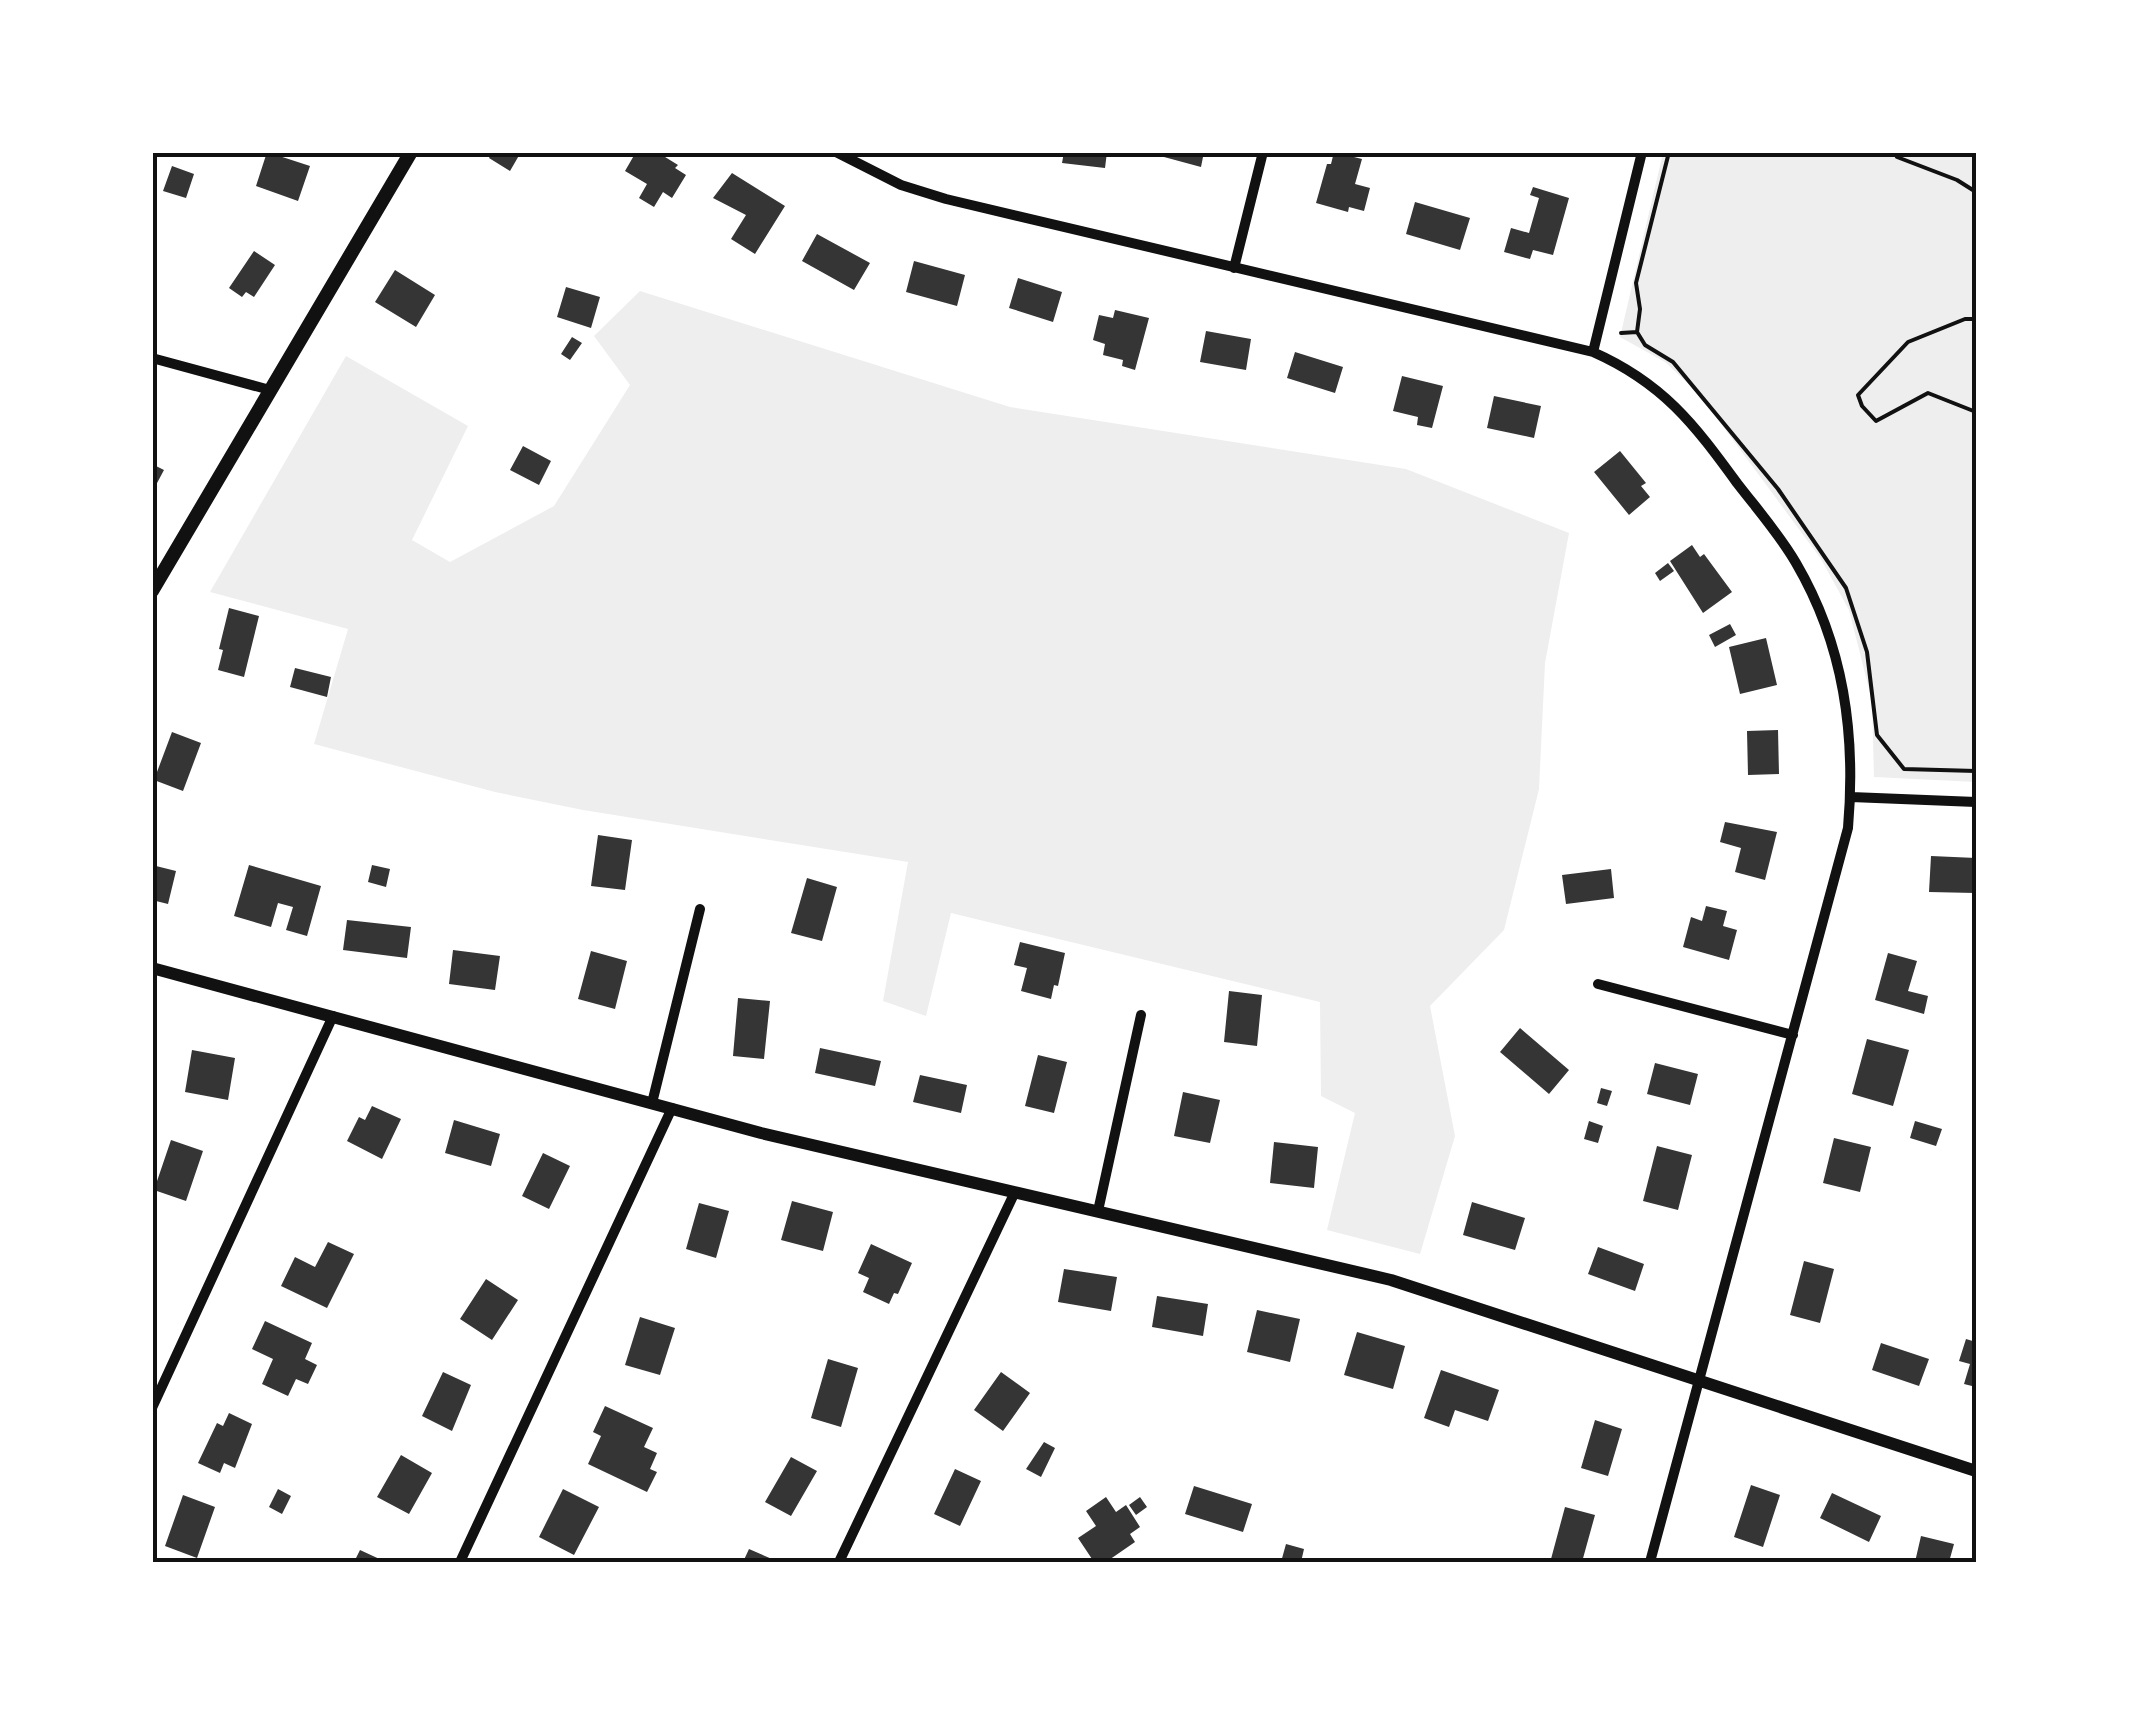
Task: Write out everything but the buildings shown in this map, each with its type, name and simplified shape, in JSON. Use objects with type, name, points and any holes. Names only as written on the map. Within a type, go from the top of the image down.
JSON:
[{"type":"main road","points":[[152,591],[412,152]]},
{"type":"street","points":[[836,152],[901,185],[946,199],[1593,352],[1646,380],[1669,399],[1794,560],[1820,612],[1843,682],[1850,726],[1851,797],[1841,858],[1650,1562]]},
{"type":"street","points":[[1234,268],[1263,152]]},
{"type":"street","points":[[1593,352],[1642,152]]},
{"type":"street","points":[[152,358],[270,390]]},
{"type":"street","points":[[1851,797],[1976,802]]},
{"type":"street","points":[[652,1103],[700,909]]},
{"type":"street","points":[[152,968],[761,1133],[1391,1280],[1976,1471]]},
{"type":"street","points":[[1598,984],[1793,1035]]},
{"type":"street","points":[[1098,1211],[1141,1015]]},
{"type":"street","points":[[152,1408],[333,1016]]},
{"type":"street","points":[[460,1562],[672,1108]]},
{"type":"street","points":[[839,1562],[1015,1192]]},
{"type":"path","points":[[1668,152],[1636,282],[1638,332],[1644,345],[1673,362],[1713,408],[1784,496],[1846,588],[1866,652],[1876,734],[1904,768],[1976,771]]},
{"type":"path","points":[[1894,152],[1897,157],[1957,180],[1976,192]]},
{"type":"path","points":[[1976,319],[1908,342],[1858,395],[1876,421],[1928,394],[1976,412]]},
{"type":"path","points":[[1621,332],[1638,332]]},
{"type":"shaded area","points":[[1663,153],[1976,153],[1976,782],[1874,777],[1872,701],[1849,610],[1821,559],[1699,394],[1665,362],[1620,337]]},
{"type":"shaded area","points":[[640,291],[1010,407],[1406,469],[1569,533],[1545,663],[1539,789],[1504,930],[1430,1006],[1455,1136],[1420,1254],[1327,1230],[1355,1113],[1321,1096],[1320,1002],[951,913],[926,1016],[883,1001],[908,862],[583,810],[495,792],[314,744],[348,629],[210,592],[346,356],[468,426],[412,540],[450,562],[554,506],[630,385],[594,336]]}]
